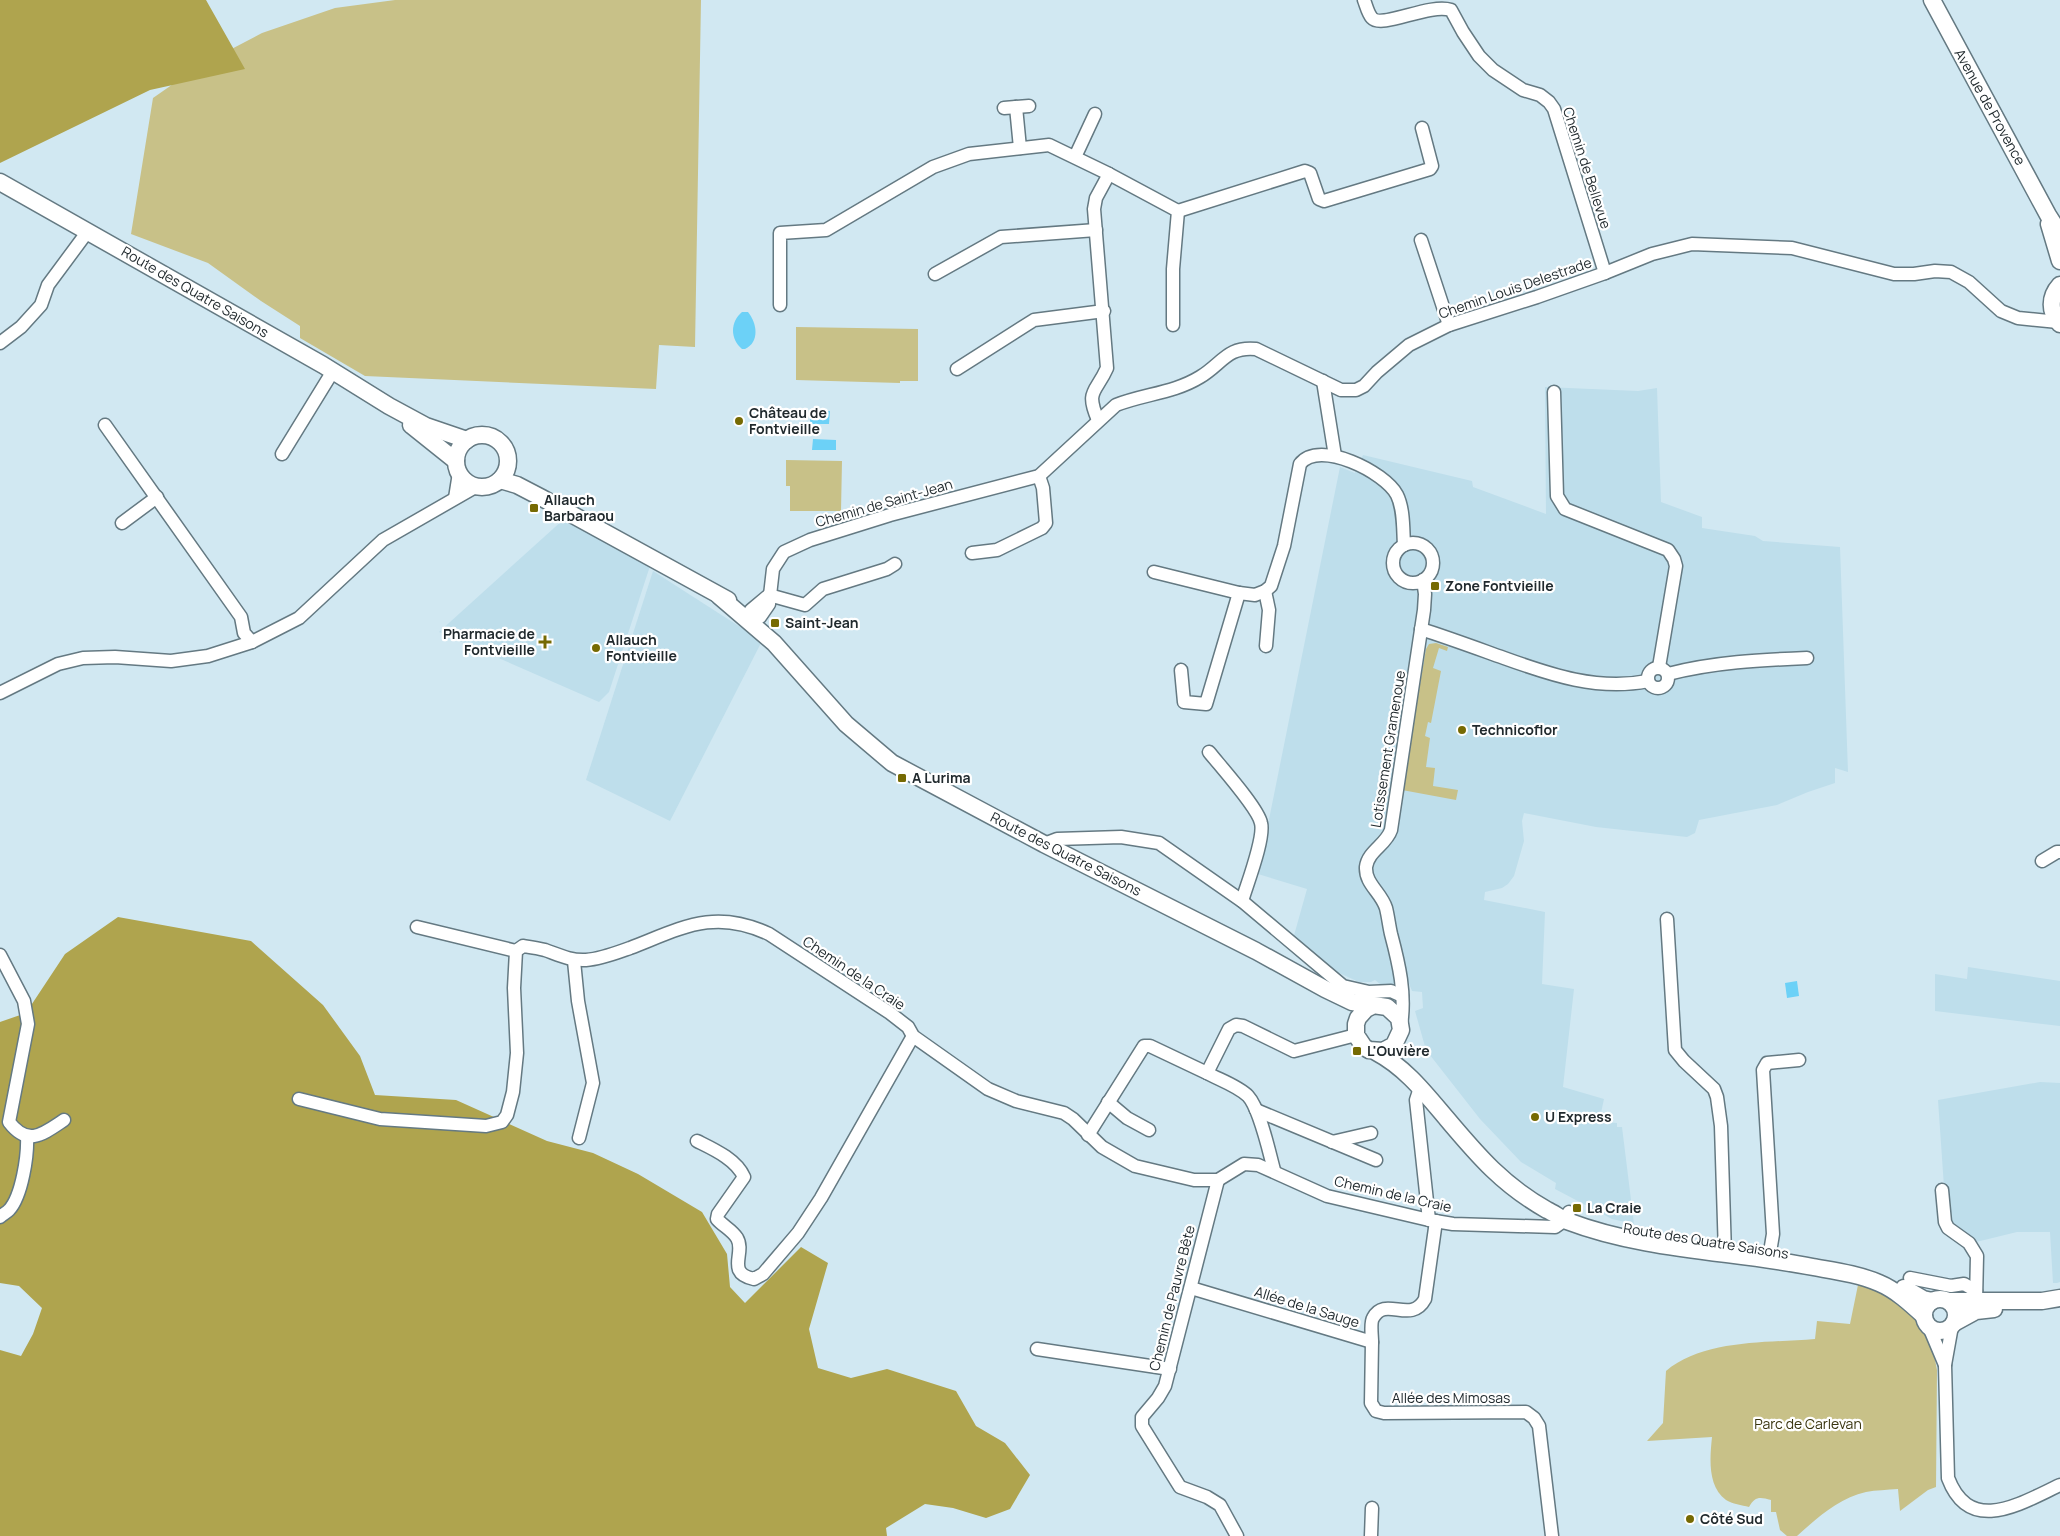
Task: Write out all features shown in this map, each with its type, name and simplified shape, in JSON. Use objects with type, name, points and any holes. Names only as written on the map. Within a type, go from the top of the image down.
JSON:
[{"type":"main road","name":"Avenue de Provence","points":[[1932,0],[2060,234]]},
{"type":"main road","name":"Route des Quatre Saisons","points":[[0,182],[333,371],[389,406],[426,426],[467,440],[481,435],[496,439],[502,444],[508,460],[521,478],[542,498]]},
{"type":"main road","name":"Avenue de Provence","points":[[2048,215],[2050,231],[2060,260]]},
{"type":"main road","points":[[2059,323],[2054,317],[2051,304],[2052,296],[2060,285]]},
{"type":"main road","name":"Route des Quatre Saisons","points":[[389,406],[458,467],[470,484],[477,486]]},
{"type":"main road","points":[[458,467],[461,446],[467,440]]},
{"type":"main road","points":[[477,486],[488,486],[500,480],[507,467],[508,460]]},
{"type":"main road","name":"Route des Quatre Saisons","points":[[500,480],[517,485],[542,498],[719,596],[753,617],[846,724],[892,763],[1044,844],[1256,950],[1325,989],[1352,1002],[1380,1007],[1399,1018],[1400,1032],[1407,1060],[1487,1153],[1519,1182],[1567,1216]]},
{"type":"main road","name":"Route des Quatre Saisons","points":[[1325,989],[1356,1030],[1364,1047],[1400,1067],[1494,1172],[1515,1190],[1550,1211],[1567,1216],[1612,1236],[1770,1254],[1870,1270],[1923,1299],[1932,1301]]},
{"type":"main road","points":[[1356,1030],[1361,1013],[1380,1007]]},
{"type":"main road","points":[[1376,1052],[1389,1049],[1400,1032]]},
{"type":"main road","name":"Route des Quatre Saisons","points":[[1770,1254],[1868,1278],[1898,1294],[1927,1322]]},
{"type":"main road","points":[[2060,1298],[2042,1301],[1976,1296],[1949,1301],[1941,1299],[1932,1301],[1926,1308],[1927,1322],[1938,1331],[1943,1331],[1976,1311],[2060,1307]]},
{"type":"main road","points":[[1949,1301],[1956,1314],[1953,1325]]},
{"type":"street","name":"Chemin de Bellevue","points":[[1364,0],[1371,17],[1378,22],[1442,7],[1451,10],[1479,56],[1493,70],[1523,90],[1540,95],[1549,102],[1554,109],[1605,273]]},
{"type":"street","points":[[1016,107],[1020,148]]},
{"type":"street","points":[[1075,157],[1095,114]]},
{"type":"street","points":[[780,305],[780,233],[826,230],[933,167],[970,154],[1049,145],[1109,174],[1178,211],[1305,171],[1310,173],[1318,199],[1324,201],[1430,169],[1432,166],[1422,128]]},
{"type":"street","points":[[1098,420],[1091,403],[1093,392],[1108,368],[1094,209],[1096,198],[1109,174]]},
{"type":"street","points":[[1173,325],[1173,269],[1178,211]]},
{"type":"street","points":[[935,274],[1001,237],[1096,230]]},
{"type":"street","points":[[0,343],[21,327],[41,305],[48,285],[88,231]]},
{"type":"street","points":[[1421,240],[1449,325]]},
{"type":"street","name":"Chemin Louis Delestrade","points":[[1039,476],[1116,405],[1128,400],[1170,390],[1201,377],[1231,352],[1244,348],[1256,349],[1341,390],[1356,390],[1364,386],[1377,372],[1409,345],[1449,325],[1605,273],[1652,254],[1692,244],[1792,248],[1894,274],[1951,272],[1969,282],[2001,311],[2018,318],[2059,323]]},
{"type":"street","points":[[2018,318],[2031,316],[2051,304]]},
{"type":"street","points":[[957,369],[1034,320],[1104,311]]},
{"type":"street","points":[[282,454],[333,371]]},
{"type":"street","points":[[1323,381],[1335,456]]},
{"type":"street","points":[[1554,392],[1557,496],[1565,509],[1668,550],[1674,559],[1676,566],[1663,670],[1668,682],[1662,687],[1654,687],[1648,681]]},
{"type":"street","points":[[105,425],[241,618],[244,633],[252,642]]},
{"type":"street","points":[[1154,572],[1239,593],[1255,595],[1265,591],[1271,586],[1284,546],[1300,464],[1304,458],[1310,456],[1335,456],[1368,470],[1391,488],[1397,496],[1400,504],[1404,545],[1395,554],[1393,566],[1395,572],[1405,581],[1411,583],[1423,580]]},
{"type":"street","points":[[455,498],[458,467]]},
{"type":"street","points":[[972,553],[997,550],[1042,528],[1046,523],[1044,488],[1039,476]]},
{"type":"street","name":"Chemin de Saint-Jean","points":[[753,617],[769,604],[775,564],[784,552],[791,548],[810,540],[890,516],[1039,476]]},
{"type":"street","points":[[0,693],[58,664],[82,658],[115,657],[171,661],[208,656],[252,642],[299,618],[382,540],[477,486]]},
{"type":"street","points":[[122,523],[157,497]]},
{"type":"street","name":"Lotissement Gramenoue","points":[[1400,1032],[1404,1005],[1398,962],[1386,907],[1381,896],[1372,887],[1367,878],[1366,868],[1368,860],[1386,841],[1392,830],[1421,629],[1425,594],[1423,580],[1431,571],[1432,566],[1427,549],[1416,544],[1404,545]]},
{"type":"street","points":[[770,595],[805,605],[823,589],[887,569],[895,564]]},
{"type":"street","points":[[1265,591],[1269,610],[1266,646]]},
{"type":"street","points":[[1181,670],[1184,702],[1206,704],[1239,593]]},
{"type":"street","points":[[1421,629],[1556,676],[1594,684],[1621,685],[1648,681]]},
{"type":"street","points":[[1648,681],[1649,673],[1655,668],[1663,670],[1740,661],[1807,658]]},
{"type":"street","points":[[1209,752],[1252,806],[1262,824],[1242,901]]},
{"type":"street","points":[[1044,844],[1057,839],[1121,837],[1159,843],[1242,901],[1343,986],[1369,992],[1391,991],[1402,996]]},
{"type":"street","points":[[2042,861],[2060,852]]},
{"type":"street","points":[[1667,918],[1675,1050],[1684,1062],[1710,1085],[1717,1097],[1721,1126],[1726,1249]]},
{"type":"street","name":"Chemin de la Craie","points":[[516,951],[523,946],[544,950],[574,960],[588,960],[615,954],[694,924],[712,921],[749,925],[769,934],[890,1013],[908,1026],[913,1036],[988,1089],[1016,1101],[1064,1113],[1116,1157],[1135,1166],[1194,1180],[1218,1180],[1244,1164],[1258,1164],[1327,1196],[1453,1224],[1555,1227],[1567,1216]]},
{"type":"street","points":[[299,1099],[380,1119],[486,1126],[502,1122],[507,1115],[516,1073],[514,988],[516,951],[417,927]]},
{"type":"street","points":[[0,955],[24,1001],[28,1024],[9,1122],[16,1131],[27,1136],[39,1136],[64,1120]]},
{"type":"street","points":[[574,960],[578,1001],[593,1083],[579,1138]]},
{"type":"street","points":[[1380,1007],[1402,996]]},
{"type":"street","points":[[1207,1073],[1229,1029],[1236,1025],[1243,1026],[1294,1051],[1356,1030]]},
{"type":"street","points":[[697,1141],[721,1154],[741,1171],[744,1177],[718,1214],[717,1219],[738,1240],[737,1263],[739,1270],[746,1278],[754,1279],[763,1274],[769,1267],[798,1232],[822,1198],[913,1036]]},
{"type":"street","points":[[1088,1135],[1144,1046],[1150,1046],[1207,1073],[1249,1097],[1256,1110],[1274,1170]]},
{"type":"street","points":[[1770,1254],[1773,1234],[1763,1070],[1767,1063],[1799,1060]]},
{"type":"street","points":[[1422,1090],[1416,1100],[1433,1220]]},
{"type":"street","points":[[1108,1102],[1127,1118],[1149,1130]]},
{"type":"street","points":[[1256,1110],[1376,1160]]},
{"type":"street","points":[[1332,1142],[1371,1133]]},
{"type":"street","points":[[0,1217],[10,1209],[18,1195],[28,1150],[27,1136]]},
{"type":"street","name":"Chemin de Pauvre Bête","points":[[1218,1180],[1165,1386],[1158,1398],[1142,1417],[1143,1430],[1180,1487],[1183,1490],[1208,1497],[1220,1505],[1237,1536]]},
{"type":"street","points":[[1942,1190],[1945,1222],[1948,1228],[1969,1244],[1977,1256],[1976,1296]]},
{"type":"street","points":[[1542,1227],[1550,1211]]},
{"type":"street","name":"Allée de la Sauge","points":[[1190,1288],[1372,1342],[1373,1318],[1378,1312],[1387,1308],[1412,1311],[1421,1307],[1425,1298],[1433,1220]]},
{"type":"street","points":[[1910,1278],[1951,1286],[1964,1284],[1976,1296]]},
{"type":"street","points":[[1927,1322],[1945,1365]]},
{"type":"street","points":[[1953,1325],[1945,1365],[1948,1478],[1956,1494],[1964,1503],[1972,1508],[1988,1511],[2006,1510],[2060,1485]]},
{"type":"street","name":"Allée des Mimosas","points":[[1372,1342],[1371,1404],[1376,1410],[1384,1413],[1526,1412],[1534,1418],[1539,1426],[1552,1536]]},
{"type":"street","points":[[1037,1349],[1170,1369]]},
{"type":"street","points":[[1371,1536],[1372,1508]]},
{"type":"shaded area","points":[[0,0],[206,0],[245,69],[150,90],[0,163]]},
{"type":"shaded area","points":[[1545,387],[1638,391],[1657,388],[1661,502],[1702,517],[1702,528],[1755,536],[1763,541],[1840,547],[1848,772],[1835,768],[1835,783],[1777,805],[1699,820],[1695,833],[1687,837],[1596,827],[1524,813],[1522,821],[1524,841],[1514,876],[1502,888],[1485,892],[1484,900],[1545,912],[1542,984],[1574,989],[1563,1087],[1604,1099],[1599,1122],[1617,1123],[1617,1127],[1622,1127],[1634,1224],[1612,1219],[1555,1189],[1556,1183],[1521,1162],[1480,1119],[1426,1050],[1415,1011],[1423,1008],[1422,992],[1412,991],[1408,981],[1399,982],[1397,986],[1386,989],[1375,980],[1359,982],[1337,972],[1323,962],[1293,939],[1307,889],[1258,874],[1340,467],[1355,473],[1363,455],[1472,481],[1473,487],[1546,514]]},
{"type":"shaded area","points":[[564,519],[650,566],[609,692],[599,702],[439,632]]},
{"type":"shaded area","points":[[653,571],[762,641],[670,821],[586,780]]},
{"type":"shaded area","points":[[118,917],[251,941],[323,1005],[360,1056],[375,1095],[456,1100],[547,1141],[593,1153],[638,1174],[702,1212],[727,1254],[730,1287],[745,1303],[801,1247],[828,1263],[809,1329],[818,1368],[851,1378],[887,1369],[956,1391],[976,1426],[1005,1443],[1030,1475],[1010,1509],[986,1518],[953,1508],[925,1504],[886,1528],[887,1536],[0,1536],[0,1350],[21,1356],[33,1334],[42,1308],[19,1286],[0,1283],[0,1022],[26,1013],[65,954]]},
{"type":"shaded area","points":[[1968,967],[2060,981],[2060,1026],[1935,1011],[1935,974],[1967,979]]},
{"type":"shaded area","points":[[2040,1082],[2060,1083],[2060,1282],[2057,1283],[2053,1283],[2050,1232],[2017,1232],[1972,1243],[1947,1222],[1944,1187],[1938,1100]]},
{"type":"green space","points":[[395,0],[701,0],[695,347],[659,345],[656,389],[365,376],[300,338],[300,326],[208,263],[131,234],[153,98],[199,66],[262,33],[335,8]]},
{"type":"green space","points":[[796,327],[918,329],[918,381],[900,381],[900,383],[796,380]]},
{"type":"green space","points":[[786,460],[842,461],[841,511],[790,511],[790,486],[786,486]]},
{"type":"green space","points":[[1436,643],[1448,647],[1447,651],[1439,648],[1433,668],[1441,671],[1431,723],[1428,722],[1425,736],[1430,738],[1426,767],[1435,768],[1433,786],[1458,790],[1456,800],[1402,790],[1426,649],[1429,644]]},
{"type":"green space","name":"Parc de Carlevan","points":[[1859,1280],[1874,1286],[1900,1303],[1920,1326],[1934,1354],[1937,1370],[1936,1487],[1928,1490],[1900,1511],[1898,1489],[1870,1491],[1856,1495],[1829,1510],[1797,1536],[1787,1536],[1780,1530],[1776,1512],[1771,1512],[1771,1500],[1758,1498],[1749,1507],[1728,1501],[1720,1494],[1711,1471],[1712,1437],[1647,1441],[1663,1423],[1666,1371],[1681,1361],[1717,1348],[1757,1342],[1815,1339],[1817,1321],[1850,1324]]},
{"type":"water","points":[[742,312],[748,312],[751,316],[756,332],[753,342],[745,349],[738,345],[733,330],[735,321]]},
{"type":"water","points":[[830,411],[829,424],[810,424],[810,412]]},
{"type":"water","points":[[813,439],[836,440],[836,450],[812,450]]},
{"type":"water","points":[[1797,981],[1799,996],[1787,998],[1785,983]]},
{"type":"place","name":"Château de Fontvieille","points":[[739,421]]},
{"type":"place","name":"Allauch Barbaraou","points":[[534,508]]},
{"type":"place","name":"Zone Fontvieille","points":[[1435,586]]},
{"type":"place","name":"Saint-Jean","points":[[775,623]]},
{"type":"place","name":"Pharmacie de Fontvieille","points":[[545,642]]},
{"type":"place","name":"Allauch Fontvieille","points":[[596,648]]},
{"type":"place","name":"Technicoflor","points":[[1462,730]]},
{"type":"place","name":"A Lurima","points":[[902,778]]},
{"type":"place","name":"L'Ouvière","points":[[1357,1051]]},
{"type":"place","name":"U Express","points":[[1535,1117]]},
{"type":"place","name":"La Craie","points":[[1577,1208]]},
{"type":"place","name":"Côté Sud","points":[[1690,1519]]}]
